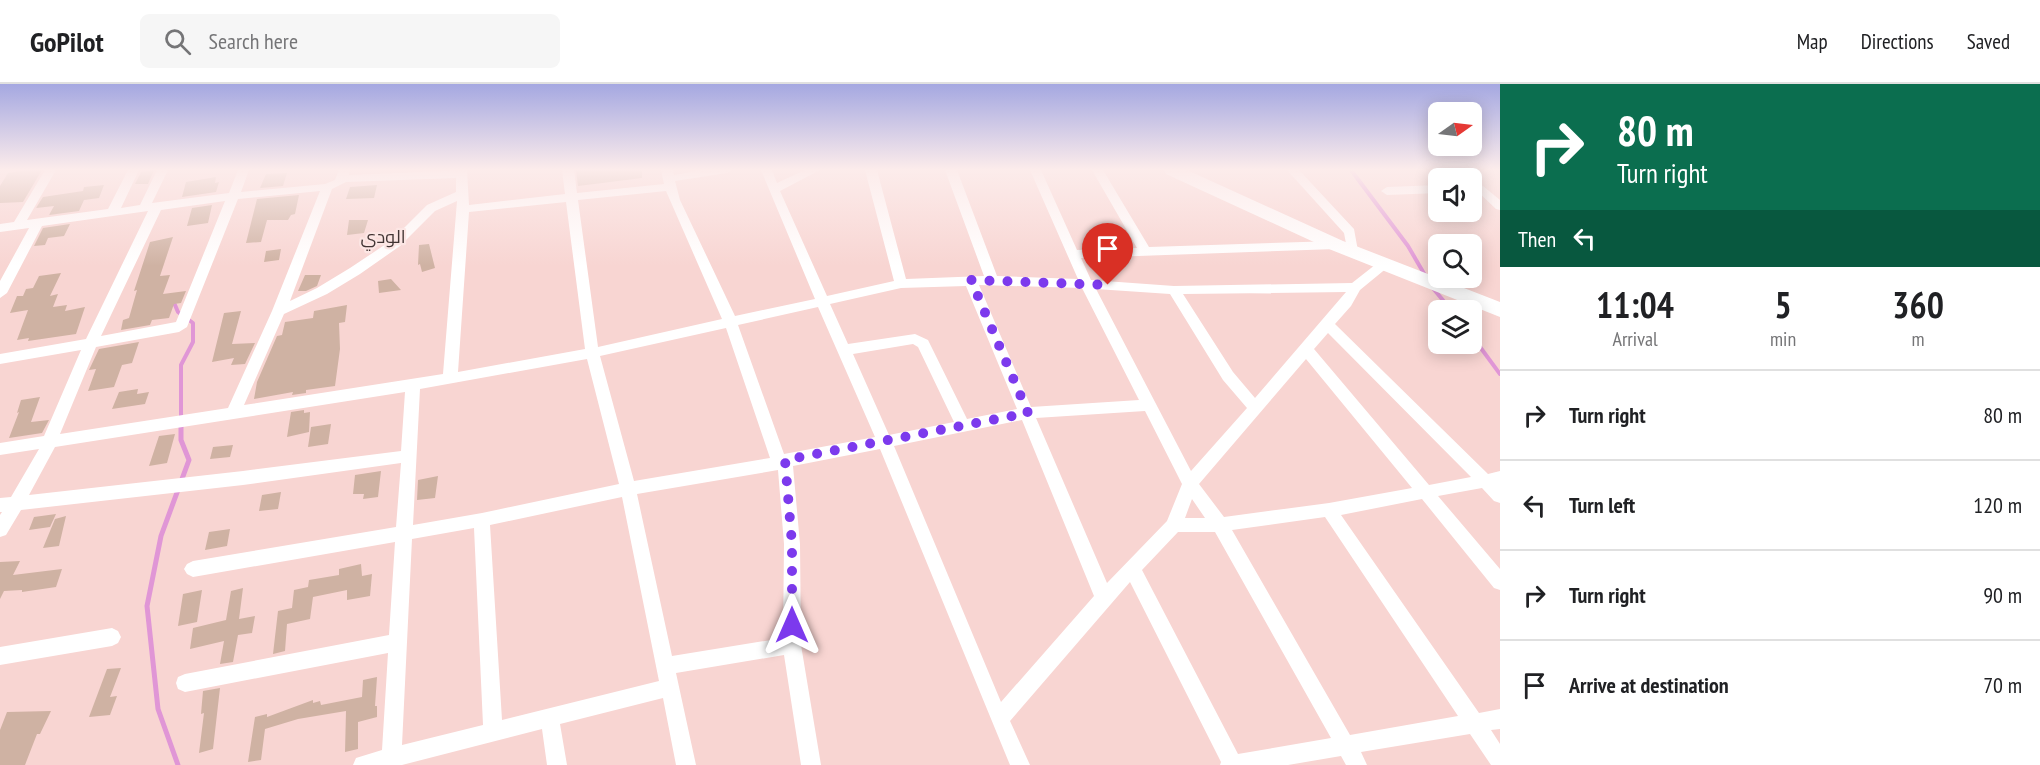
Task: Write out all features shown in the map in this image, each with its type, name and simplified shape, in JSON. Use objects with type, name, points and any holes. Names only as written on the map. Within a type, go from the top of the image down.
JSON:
[{"type":"street","points":[[18,225],[32,202]]},
{"type":"street","points":[[113,212],[118,202]]},
{"type":"street","points":[[0,530],[8,504],[50,441],[152,202]]},
{"type":"street","points":[[0,228],[189,202]]},
{"type":"street","points":[[0,359],[175,328],[182,324],[231,202]]},
{"type":"street","points":[[234,412],[279,311],[321,202]]},
{"type":"street","points":[[279,311],[322,291],[355,271],[396,243],[431,208],[445,202]]},
{"type":"street","points":[[450,377],[463,202]]},
{"type":"street","points":[[463,209],[529,202]]},
{"type":"street","points":[[573,202],[592,353],[628,489],[686,765]]},
{"type":"street","points":[[674,202],[730,321],[782,461],[792,544],[792,645],[811,765]]},
{"type":"street","points":[[780,202],[885,442],[1020,765]]},
{"type":"street","points":[[879,202],[901,284]]},
{"type":"street","points":[[963,202],[992,280]]},
{"type":"street","points":[[1049,202],[1086,283],[1190,484],[1220,525],[1357,765]]},
{"type":"street","points":[[1115,202],[1145,251]]},
{"type":"street","points":[[1241,202],[1344,248],[1500,310]]},
{"type":"street","points":[[1321,202],[1350,232],[1344,248]]},
{"type":"street","points":[[0,293],[38,223]]},
{"type":"street","points":[[1073,254],[1344,248]]},
{"type":"street","points":[[999,719],[1104,597],[1174,525],[1190,484],[1328,325],[1346,303],[1355,287],[1384,264]]},
{"type":"street","points":[[971,280],[1104,597]]},
{"type":"street","points":[[0,449],[413,385],[592,353],[901,284],[992,280],[1086,283],[1174,290],[1355,287]]},
{"type":"street","points":[[1174,290],[1228,376],[1256,409]]},
{"type":"street","points":[[1328,325],[1500,496]]},
{"type":"street","points":[[845,350],[920,340],[963,426]]},
{"type":"street","points":[[1306,349],[1500,582]]},
{"type":"street","points":[[391,758],[413,385]]},
{"type":"street","points":[[193,569],[482,520],[628,489],[1028,413],[1149,405]]},
{"type":"street","points":[[8,504],[409,456]]},
{"type":"street","points":[[1174,525],[1220,525],[1329,510],[1500,478]]},
{"type":"street","points":[[1329,510],[1500,761]]},
{"type":"street","points":[[482,520],[493,733]]},
{"type":"street","points":[[1132,568],[1231,765],[1500,719]]},
{"type":"street","points":[[1,658],[112,637]]},
{"type":"street","points":[[185,683],[398,642]]},
{"type":"street","points":[[667,666],[792,645]]},
{"type":"street","points":[[363,765],[671,687]]},
{"type":"street","points":[[550,719],[557,765]]},
{"type":"building","points":[[40,202],[83,202],[79,211],[49,215],[54,206],[36,208]]},
{"type":"building","points":[[256,202],[298,202],[295,214],[291,215],[288,220],[267,220],[261,242],[246,243]]},
{"type":"building","points":[[212,205],[208,223],[187,226],[192,208]]},
{"type":"building","points":[[349,220],[368,220],[364,233],[347,235]]},
{"type":"building","points":[[70,224],[64,236],[48,238],[45,245],[34,246],[43,228]]},
{"type":"building","points":[[173,237],[160,276],[170,275],[163,294],[186,291],[181,303],[174,304],[169,318],[152,320],[150,325],[121,330],[123,320],[129,318],[137,290],[134,291],[150,242]]},
{"type":"building","points":[[429,244],[435,268],[422,272],[420,264],[418,265],[419,245]]},
{"type":"building","points":[[281,249],[279,260],[264,262],[266,251]]},
{"type":"building","points":[[61,273],[50,296],[58,294],[53,307],[67,305],[65,311],[85,307],[76,334],[28,341],[29,338],[17,340],[28,310],[10,313],[17,296],[23,296],[26,289],[33,288],[39,276]]},
{"type":"building","points":[[305,275],[321,275],[317,286],[306,291],[298,291]]},
{"type":"building","points":[[391,279],[401,290],[379,293],[378,281]]},
{"type":"building","points":[[347,305],[345,322],[339,323],[340,349],[335,386],[306,390],[306,393],[292,395],[293,392],[254,399],[257,382],[277,336],[282,335],[285,322],[313,318],[314,311]]},
{"type":"building","points":[[241,311],[232,344],[255,343],[245,364],[231,365],[234,358],[212,362],[224,313]]},
{"type":"building","points":[[139,342],[132,363],[122,365],[114,387],[88,391],[96,369],[89,370],[99,349]]},
{"type":"building","points":[[138,389],[137,394],[149,392],[145,404],[112,409],[119,392]]},
{"type":"building","points":[[40,397],[31,422],[49,420],[42,433],[9,438],[21,400]]},
{"type":"building","points":[[304,410],[304,413],[310,412],[309,432],[287,437],[291,412]]},
{"type":"building","points":[[331,424],[328,444],[308,447],[311,427]]},
{"type":"building","points":[[175,434],[167,463],[149,466],[159,436]]},
{"type":"building","points":[[233,445],[230,457],[210,459],[213,447]]},
{"type":"building","points":[[381,471],[378,497],[363,499],[364,494],[353,494],[355,475]]},
{"type":"building","points":[[438,476],[435,498],[417,500],[418,480]]},
{"type":"building","points":[[281,492],[278,509],[259,511],[262,495]]},
{"type":"building","points":[[56,514],[50,527],[29,530],[34,517]]},
{"type":"building","points":[[66,516],[59,546],[43,548],[55,519]]},
{"type":"building","points":[[230,529],[227,546],[205,550],[209,532]]},
{"type":"building","points":[[20,561],[13,575],[62,569],[56,587],[22,592],[22,590],[4,591],[0,599],[0,562]]},
{"type":"building","points":[[361,564],[362,576],[372,574],[370,596],[347,600],[347,590],[313,597],[310,619],[287,624],[285,651],[273,654],[278,611],[292,608],[294,590],[308,587],[309,580],[339,575],[339,569]]},
{"type":"building","points":[[243,588],[239,619],[255,616],[252,633],[238,635],[233,662],[220,664],[224,641],[190,649],[193,628],[226,620],[231,591]]},
{"type":"building","points":[[202,590],[197,622],[178,626],[183,594]]},
{"type":"building","points":[[121,668],[110,697],[117,696],[110,715],[89,717],[107,669]]},
{"type":"building","points":[[377,677],[375,706],[377,706],[377,717],[358,722],[358,749],[345,752],[346,711],[298,719],[265,729],[261,760],[248,762],[255,717],[267,714],[267,717],[313,700],[313,703],[320,701],[321,705],[362,697],[363,680]]},
{"type":"building","points":[[220,688],[213,749],[199,753],[204,713],[201,714],[203,691]]},
{"type":"building","points":[[51,711],[40,734],[37,734],[25,765],[0,765],[0,730],[7,712]]},
{"type":"waterway","points":[[1375,202],[1408,246],[1426,277]]},
{"type":"waterway","points":[[1433,288],[1443,300]]},
{"type":"waterway","points":[[172,298],[178,312],[193,323],[193,342],[181,365],[181,440],[189,460],[161,536],[147,606],[158,709],[178,765]]},
{"type":"waterway","points":[[1482,350],[1500,374]]},
{"type":"district","name":"الودي","points":[[383,237]]},
{"type":"route","points":[[792,625],[792,544],[785,460],[1028,413],[971,280],[1108,285]]}]
